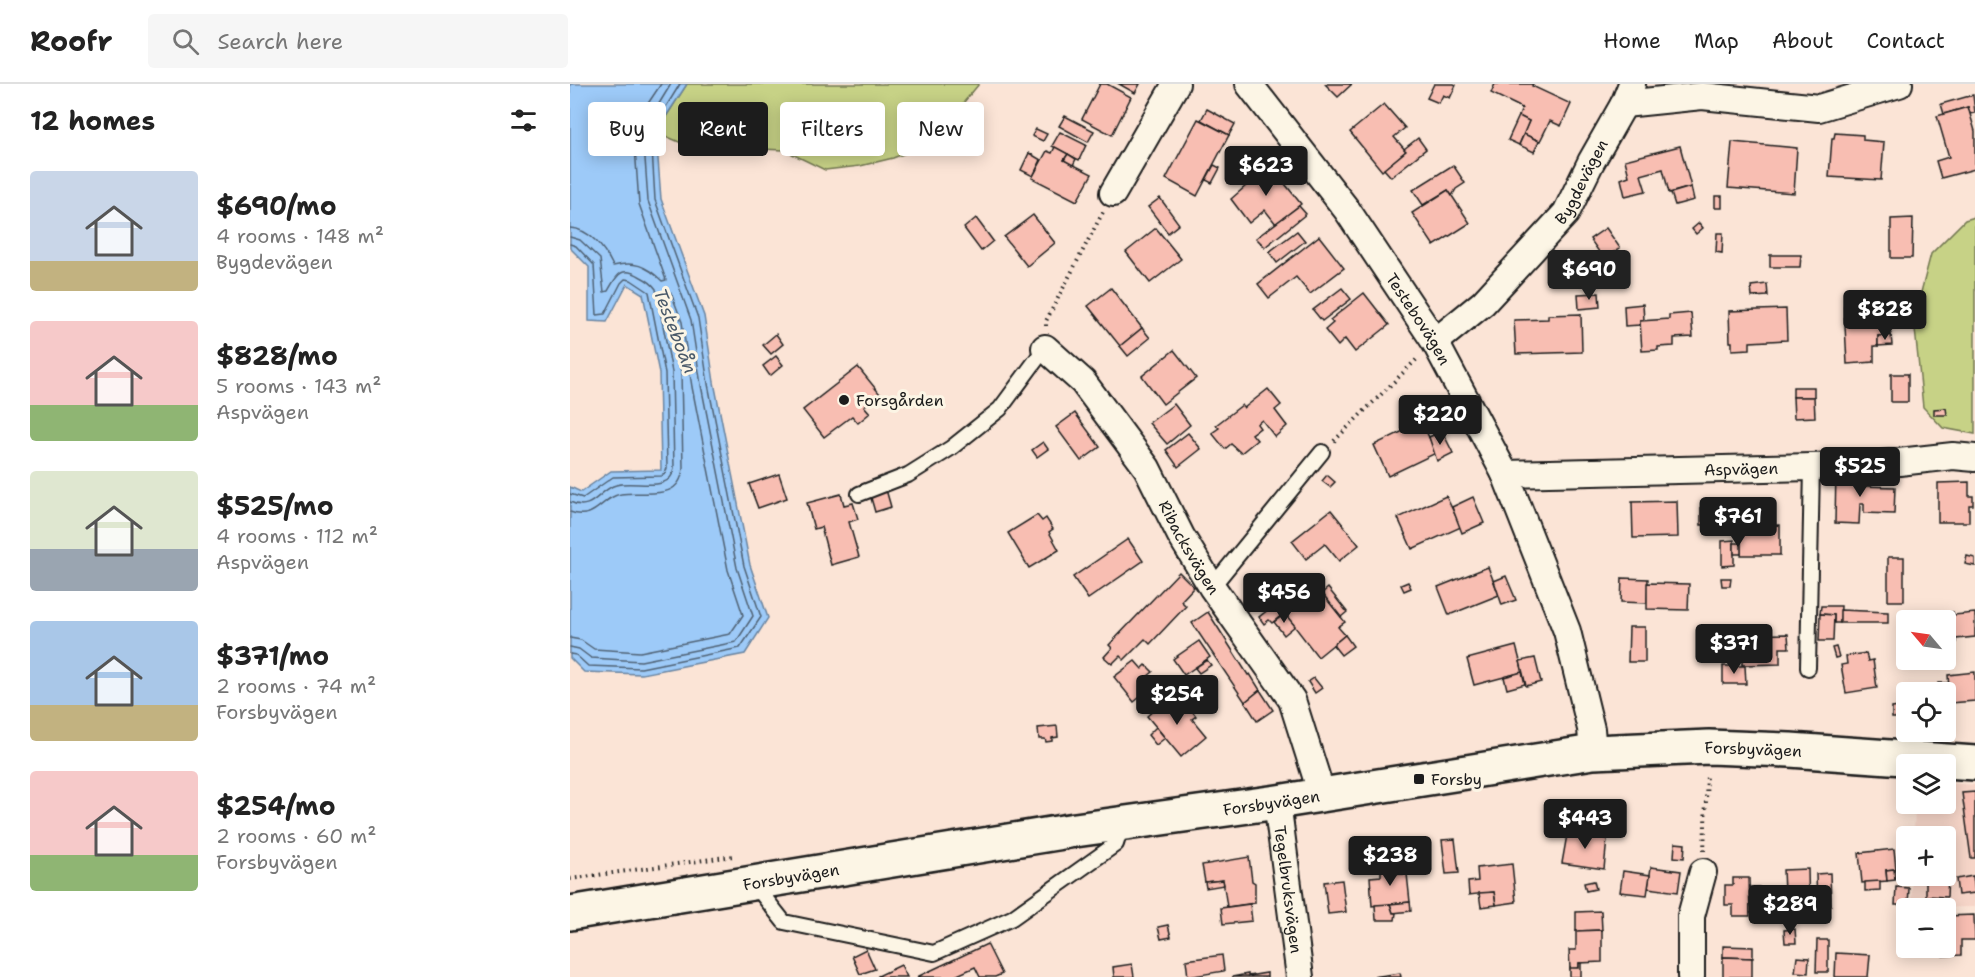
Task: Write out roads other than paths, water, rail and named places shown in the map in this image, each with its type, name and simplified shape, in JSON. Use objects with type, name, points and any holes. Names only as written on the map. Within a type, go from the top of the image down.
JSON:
[{"type":"street","points":[[1113,193],[1176,84]]},
{"type":"street","name":"Testebovägen","points":[[1249,84],[1347,210],[1435,342],[1505,474],[1568,631],[1591,729],[1593,752]]},
{"type":"street","points":[[1628,94],[1702,96],[1819,108],[1899,84]]},
{"type":"street","name":"Bygdevägen","points":[[1435,342],[1483,303],[1566,213],[1628,94]]},
{"type":"street","name":"Ribacksvägen","points":[[1045,348],[1083,382],[1147,468],[1181,536],[1212,587],[1292,700],[1322,795]]},
{"type":"street","name":"Aspvägen","points":[[1505,474],[1812,467],[1881,464],[1953,456],[1975,458]]},
{"type":"street","name":"Forsbyvägen","points":[[570,913],[1123,823],[1277,802],[1593,752],[1709,747],[1790,750],[1975,763]]},
{"type":"street","name":"Tegelbruksvägen","points":[[1277,802],[1300,977]]},
{"type":"street","points":[[1692,977],[1691,916],[1703,872]]},
{"type":"lane","points":[[859,494],[908,475],[951,448],[1000,409],[1045,348]]},
{"type":"lane","points":[[1212,587],[1322,452]]},
{"type":"lane","points":[[1808,668],[1812,467]]},
{"type":"lane","points":[[752,883],[784,922],[934,952],[1012,918],[1116,844],[1123,823]]},
{"type":"water","name":"Testeboån","points":[[570,84],[687,84],[666,117],[666,102],[588,102],[588,156],[658,156],[661,199],[704,316],[714,382],[750,565],[768,618],[745,654],[642,674],[584,672],[570,658],[570,487],[581,492],[611,471],[661,470],[659,373],[643,294],[627,284],[607,322],[589,321],[589,267],[570,248]]},
{"type":"place","name":"Forsgården","points":[[844,400]]},
{"type":"place","name":"Forsby","points":[[1419,779]]}]
